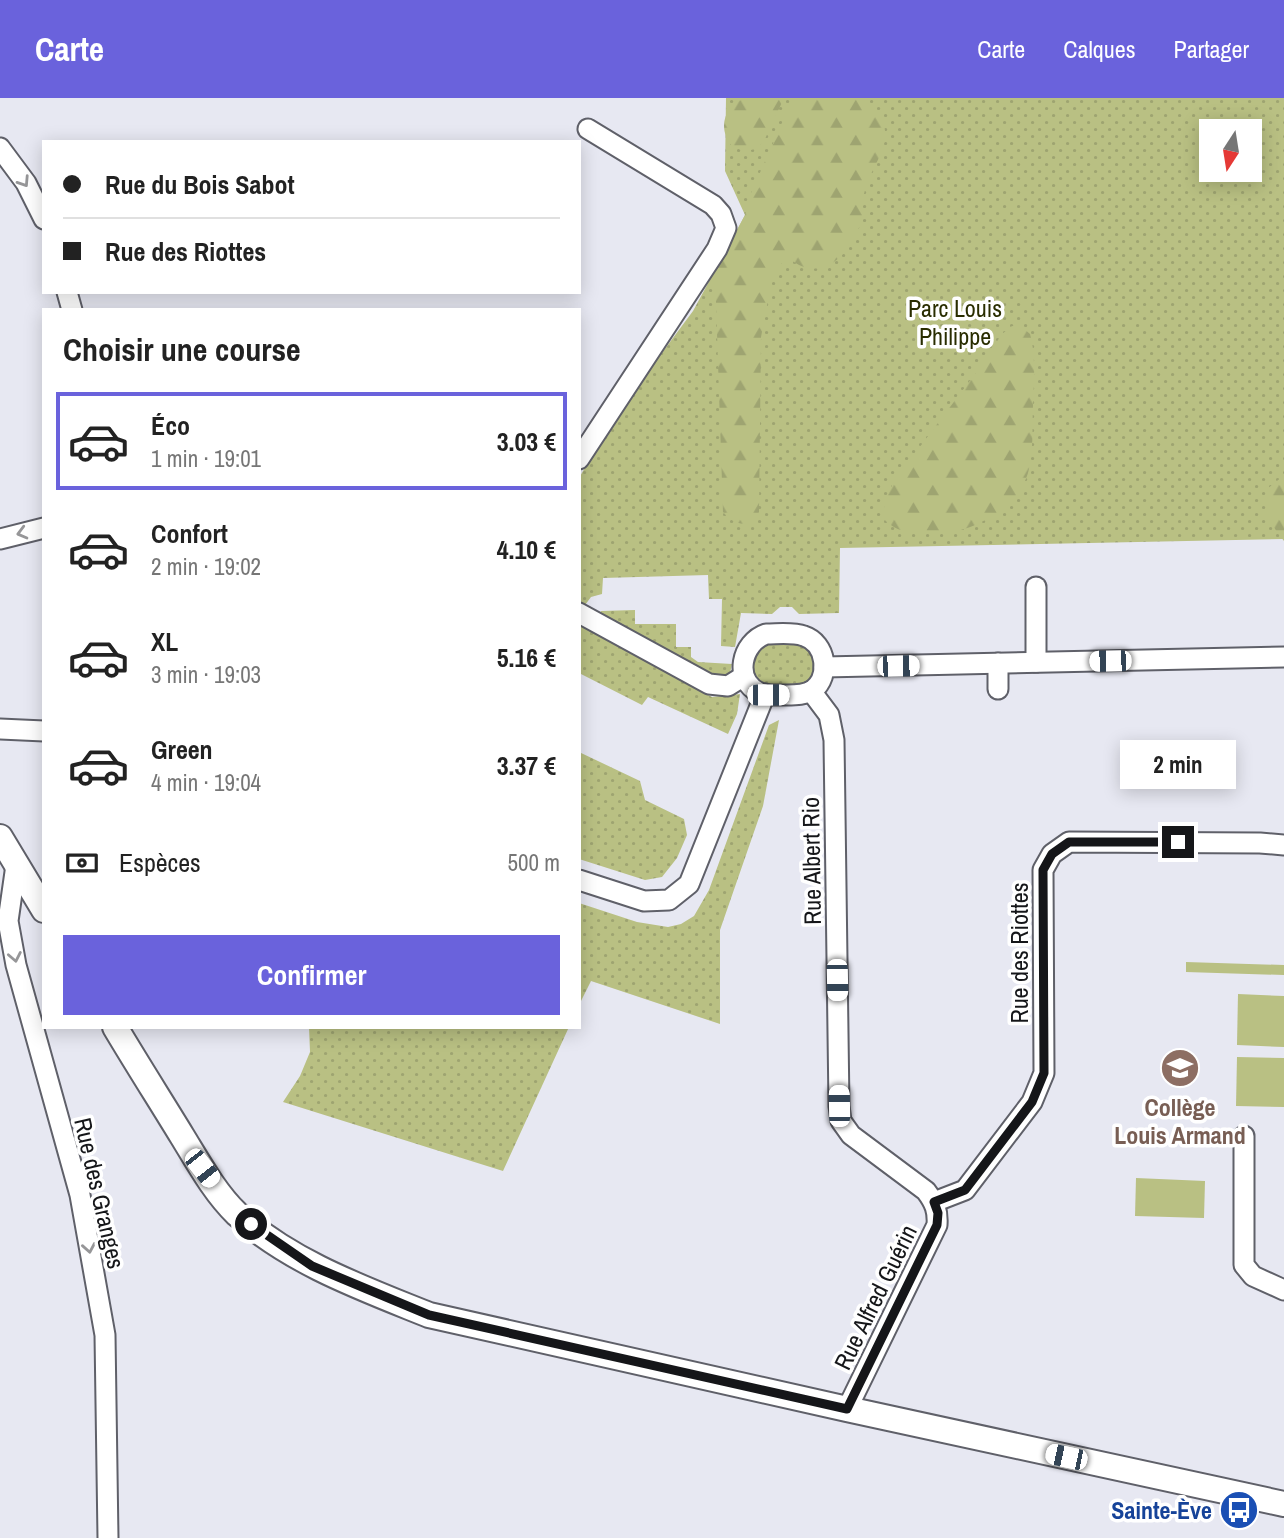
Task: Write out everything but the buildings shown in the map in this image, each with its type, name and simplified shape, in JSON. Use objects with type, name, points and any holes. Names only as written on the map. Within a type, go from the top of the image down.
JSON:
[{"type":"main road","points":[[0,837],[42,907]]},
{"type":"main road","points":[[116,1029],[202,1168],[236,1212],[266,1236],[312,1266],[429,1315],[1284,1504]]},
{"type":"street","points":[[581,456],[717,249],[726,228],[722,214],[713,205],[588,129]]},
{"type":"street","points":[[0,148],[26,183],[42,215]]},
{"type":"street","points":[[0,539],[42,528]]},
{"type":"street","points":[[1036,587],[1036,662]]},
{"type":"street","points":[[581,614],[709,684],[727,686],[744,676]]},
{"type":"street","points":[[766,634],[800,635],[810,639],[822,653],[824,667],[820,682],[811,691],[799,695],[765,694],[753,688],[744,676],[743,664],[747,650],[755,640],[766,634]]},
{"type":"street","points":[[824,667],[1284,657]]},
{"type":"street","points":[[998,663],[998,689]]},
{"type":"street","name":"Rue Albert Rio","points":[[811,691],[830,715],[834,740],[841,1121]]},
{"type":"street","points":[[581,881],[644,901],[669,900],[689,884],[765,694]]},
{"type":"street","points":[[0,729],[42,731]]},
{"type":"street","name":"Rue des Riottes","points":[[934,1202],[965,1190],[1032,1102],[1044,1073],[1043,870],[1052,854],[1069,842],[1284,845]]},
{"type":"street","name":"Rue des Granges","points":[[16,865],[8,920],[16,965],[80,1195],[104,1335],[108,1538]]},
{"type":"street","name":"Rue Alfred Guérin","points":[[841,1121],[852,1135],[926,1191],[938,1213],[937,1225],[847,1409]]},
{"type":"street","points":[[1244,1136],[1244,1265],[1253,1276],[1284,1290]]},
{"type":"green space","name":"Parc Louis Philippe","points":[[726,98],[1284,98],[1284,539],[840,548],[839,613],[799,614],[792,607],[780,607],[772,614],[741,613],[735,647],[721,646],[722,599],[709,599],[708,575],[603,578],[602,594],[591,597],[581,609],[581,475],[618,412],[693,311],[745,215],[725,171]]},
{"type":"green space","points":[[746,98],[784,98],[764,141],[754,149],[741,150],[732,146],[727,139],[724,125],[732,106]]},
{"type":"green space","points":[[793,98],[865,98],[877,111],[883,123],[884,144],[865,190],[863,214],[858,229],[845,252],[825,266],[814,268],[802,266],[790,259],[781,264],[772,279],[761,337],[759,512],[751,521],[742,524],[723,512],[715,273],[745,215],[751,193]]},
{"type":"green space","points":[[1012,326],[1023,328],[1030,334],[1034,359],[1031,456],[1022,486],[1003,509],[962,530],[927,534],[907,532],[889,524],[884,519],[884,509],[894,481],[1002,334]]},
{"type":"green space","points":[[1282,477],[1284,541],[1272,523],[1266,504],[1267,489]]},
{"type":"green space","points":[[635,610],[635,624],[676,624],[676,647],[691,647],[691,657],[698,662],[732,664],[729,678],[721,681],[597,618],[601,611]]},
{"type":"green space","points":[[581,626],[712,697],[740,694],[737,714],[728,734],[648,697],[642,705],[581,674]]},
{"type":"green space","points":[[768,641],[790,641],[805,647],[816,659],[813,678],[802,686],[764,685],[753,676],[752,656]]},
{"type":"green space","points":[[779,720],[763,806],[720,930],[720,1024],[591,981],[581,1001],[581,904],[637,922],[668,927],[681,924],[694,916],[709,890],[769,725]]},
{"type":"green space","points":[[581,753],[640,781],[645,800],[684,819],[687,835],[677,858],[662,877],[645,880],[581,860]]},
{"type":"green space","points":[[1186,962],[1284,965],[1284,975],[1186,972]]},
{"type":"green space","points":[[1238,994],[1284,996],[1284,1047],[1237,1045]]},
{"type":"green space","points":[[309,1029],[568,1029],[503,1171],[283,1102],[300,1076],[310,1052]]},
{"type":"green space","points":[[1237,1057],[1284,1058],[1284,1107],[1236,1106]]},
{"type":"green space","points":[[1136,1178],[1205,1181],[1204,1218],[1135,1216]]},
{"type":"place","name":"Collège Louis Armand","points":[[1180,1068]]},
{"type":"place","name":"Sainte-Ève","points":[[1239,1510]]},
{"type":"route","points":[[251,1224],[312,1266],[429,1315],[847,1409],[937,1225],[938,1213],[934,1202],[965,1190],[1032,1102],[1044,1073],[1043,870],[1052,854],[1069,842],[1178,842]]}]
